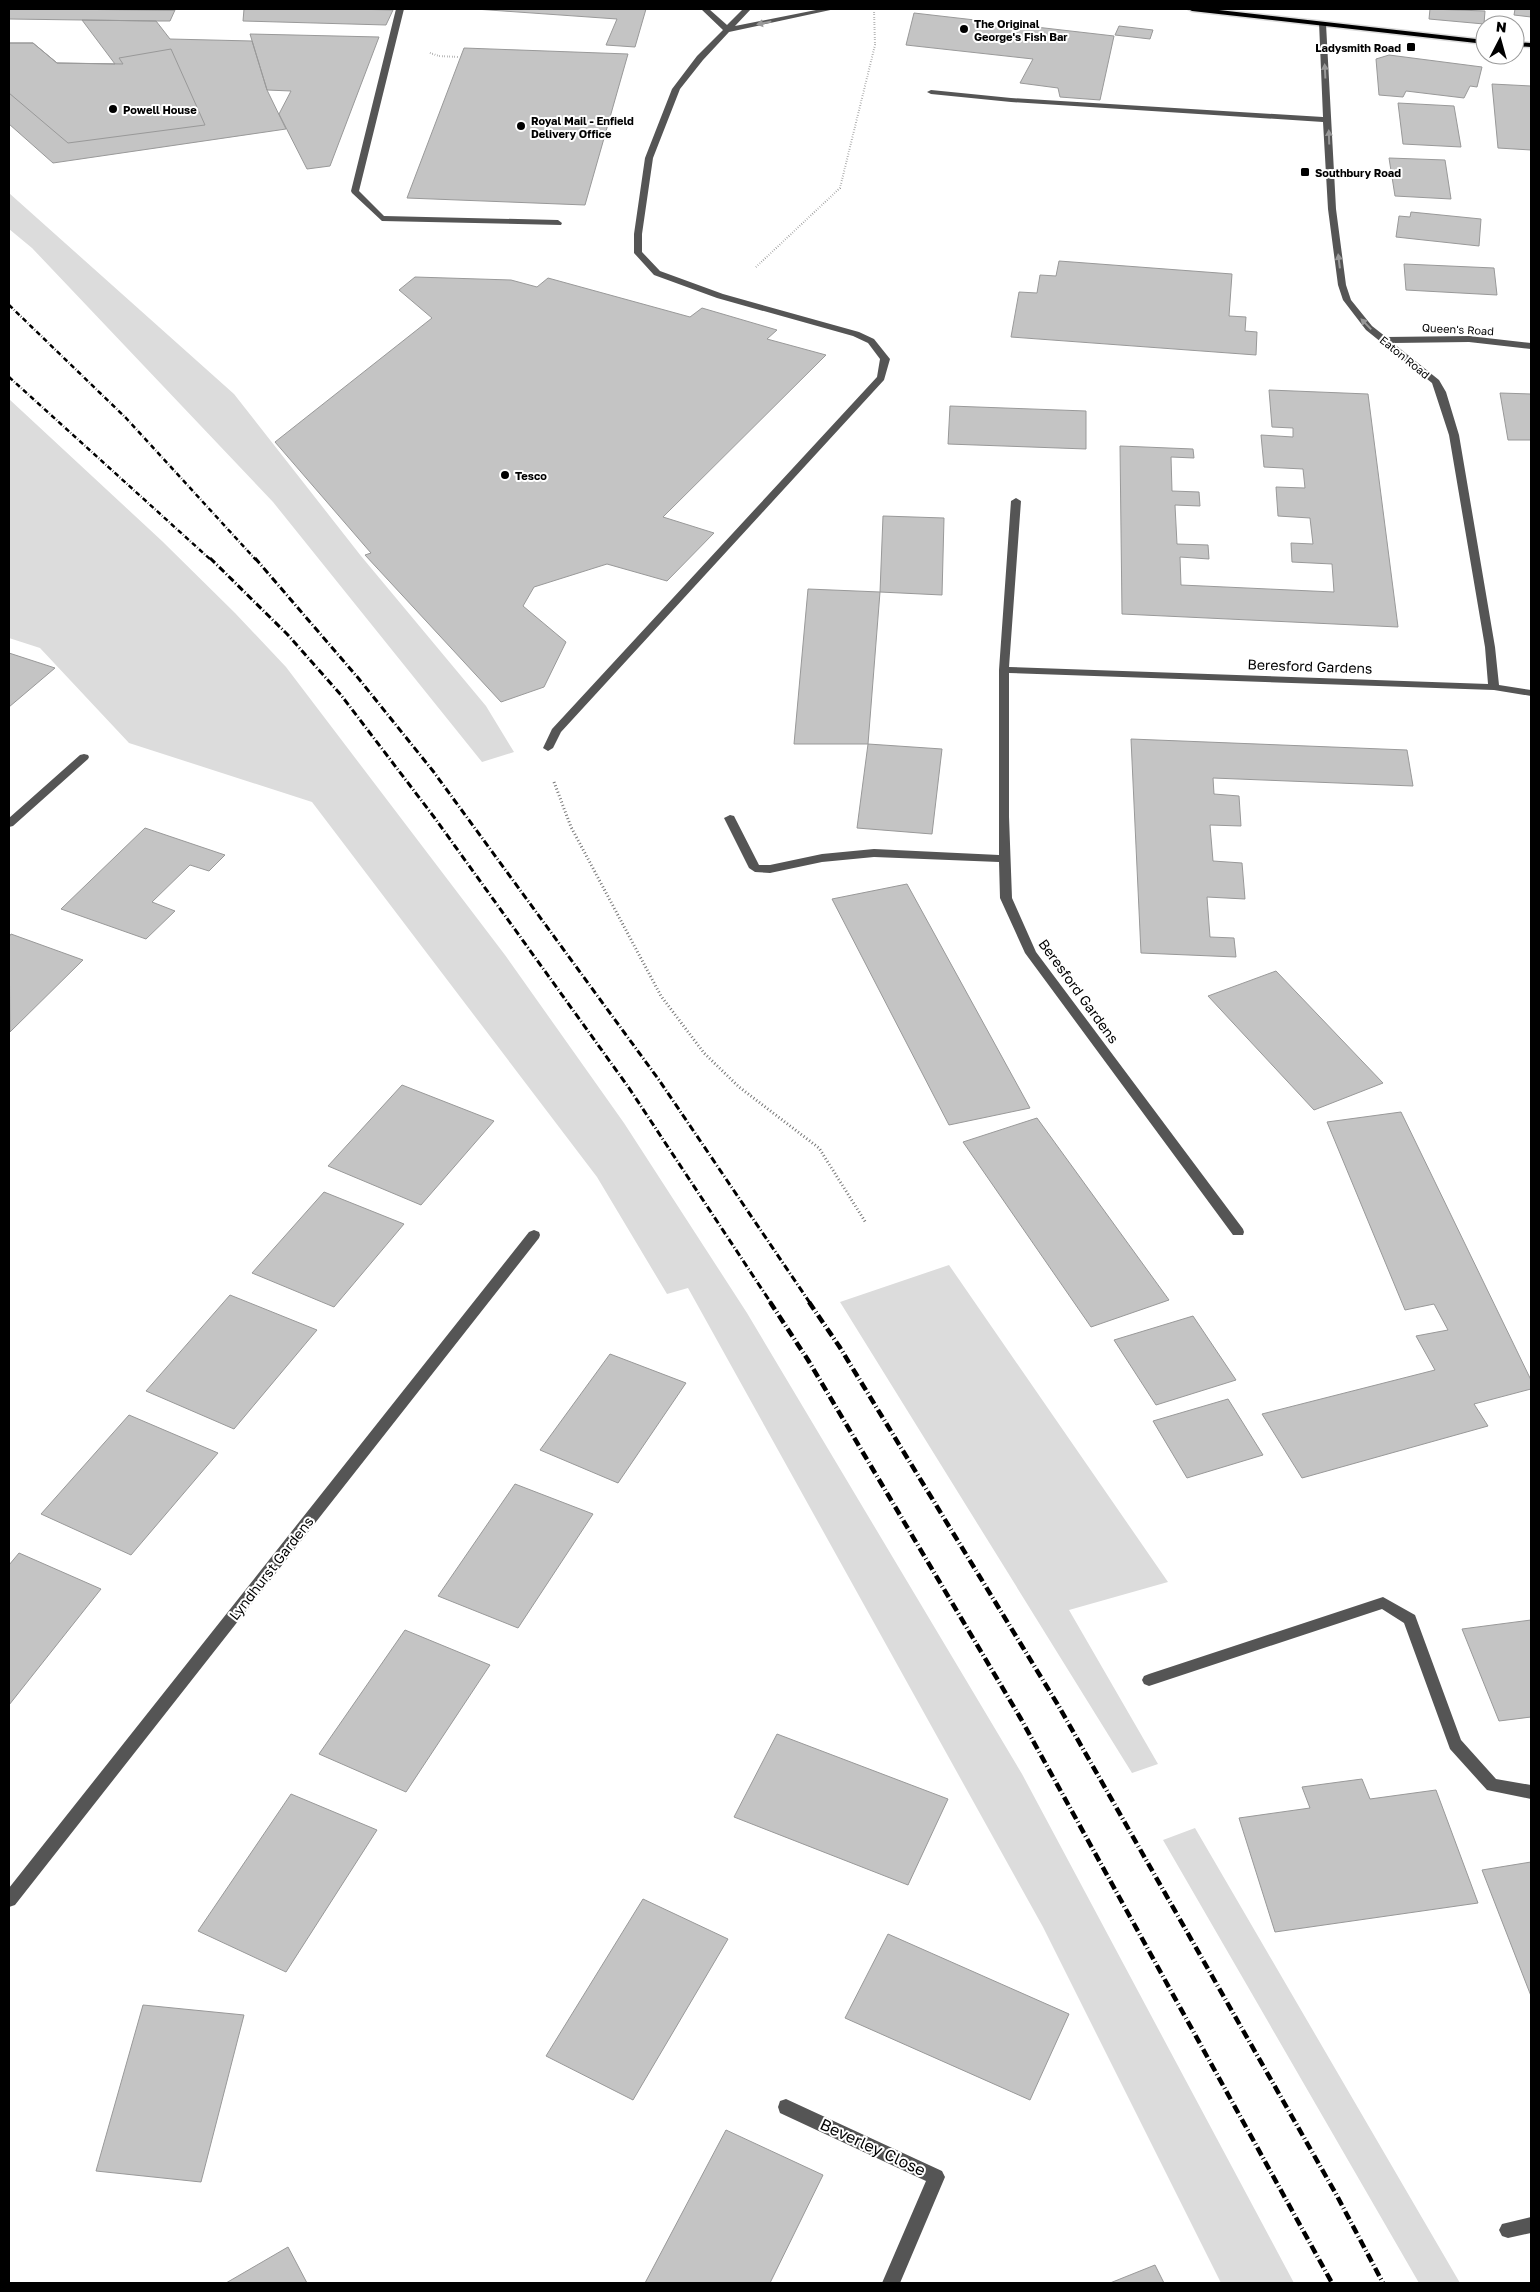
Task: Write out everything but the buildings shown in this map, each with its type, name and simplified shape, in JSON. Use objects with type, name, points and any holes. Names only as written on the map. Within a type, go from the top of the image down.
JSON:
[{"type":"main road","points":[[1192,9],[1475,41]]},
{"type":"street","points":[[400,9],[355,191],[382,218],[558,223]]},
{"type":"street","points":[[705,9],[728,30]]},
{"type":"street","points":[[548,748],[556,731],[881,378],[885,358],[871,341],[856,334],[720,296],[657,273],[638,253],[638,234],[649,158],[676,89],[700,58],[746,9]]},
{"type":"street","points":[[728,30],[801,12],[831,9]]},
{"type":"street","name":"Eaton Road","points":[[1322,24],[1332,209],[1342,285],[1347,300],[1369,328],[1436,382],[1440,392],[1454,435],[1490,647],[1494,688]]},
{"type":"street","points":[[931,92],[1021,101],[1328,120]]},
{"type":"street","name":"Queen's Road","points":[[1384,340],[1469,338],[1531,346]]},
{"type":"street","name":"Beresford Gardens","points":[[1016,500],[1004,670],[1004,859],[1006,898],[1031,952],[1238,1232]]},
{"type":"street","name":"Beresford Gardens","points":[[1004,670],[1494,688]]},
{"type":"street","points":[[1494,688],[1531,693]]},
{"type":"street","points":[[9,824],[84,757]]},
{"type":"street","points":[[730,818],[755,868],[770,869],[822,858],[874,853],[1004,859]]},
{"type":"street","name":"Lyndhurst Gardens","points":[[9,1900],[534,1235]]},
{"type":"street","points":[[1149,1680],[1382,1603],[1410,1619],[1455,1744],[1492,1785],[1531,1792]]},
{"type":"street","name":"Beverley Close","points":[[786,2107],[936,2177],[891,2283]]},
{"type":"street","points":[[1508,2230],[1531,2225]]},
{"type":"path","points":[[720,296],[739,284],[840,188],[846,170],[875,45],[874,10]]},
{"type":"path","points":[[548,748],[548,767],[571,827],[661,996],[704,1053],[739,1087],[819,1148],[866,1223]]},
{"type":"shaded area","points":[[9,193],[234,394],[361,556],[486,706],[514,752],[482,762],[273,502],[32,248],[9,229]]},
{"type":"shaded area","points":[[9,399],[162,541],[235,613],[286,667],[505,955],[624,1123],[747,1313],[1022,1774],[1294,2283],[1221,2283],[1043,1927],[688,1288],[667,1294],[597,1177],[312,802],[129,743],[40,648],[9,638]]},
{"type":"shaded area","points":[[949,1265],[1168,1582],[1069,1610],[1158,1764],[1132,1773],[840,1302]]},
{"type":"shaded area","points":[[1195,1828],[1460,2283],[1419,2283],[1163,1840]]},
{"type":"railway","points":[[9,305],[126,418],[256,560]]},
{"type":"railway","points":[[9,377],[211,560]]},
{"type":"railway","points":[[210,558],[287,634],[341,695],[434,817],[629,1088],[771,1303]]},
{"type":"railway","points":[[255,558],[359,679],[433,771],[659,1080],[810,1303]]},
{"type":"railway","points":[[770,1302],[808,1360],[1021,1719],[1332,2283]]},
{"type":"railway","points":[[809,1302],[839,1346],[1058,1705],[1336,2194],[1383,2283]]},
{"type":"place","name":"The Original George's Fish Bar","points":[[964,29]]},
{"type":"place","name":"Ladysmith Road","points":[[1411,47]]},
{"type":"place","name":"Powell House","points":[[113,109]]},
{"type":"place","name":"Royal Mail - Enfield Delivery Office","points":[[521,126]]},
{"type":"place","name":"Southbury Road","points":[[1305,172]]},
{"type":"place","name":"Tesco","points":[[505,475]]}]
